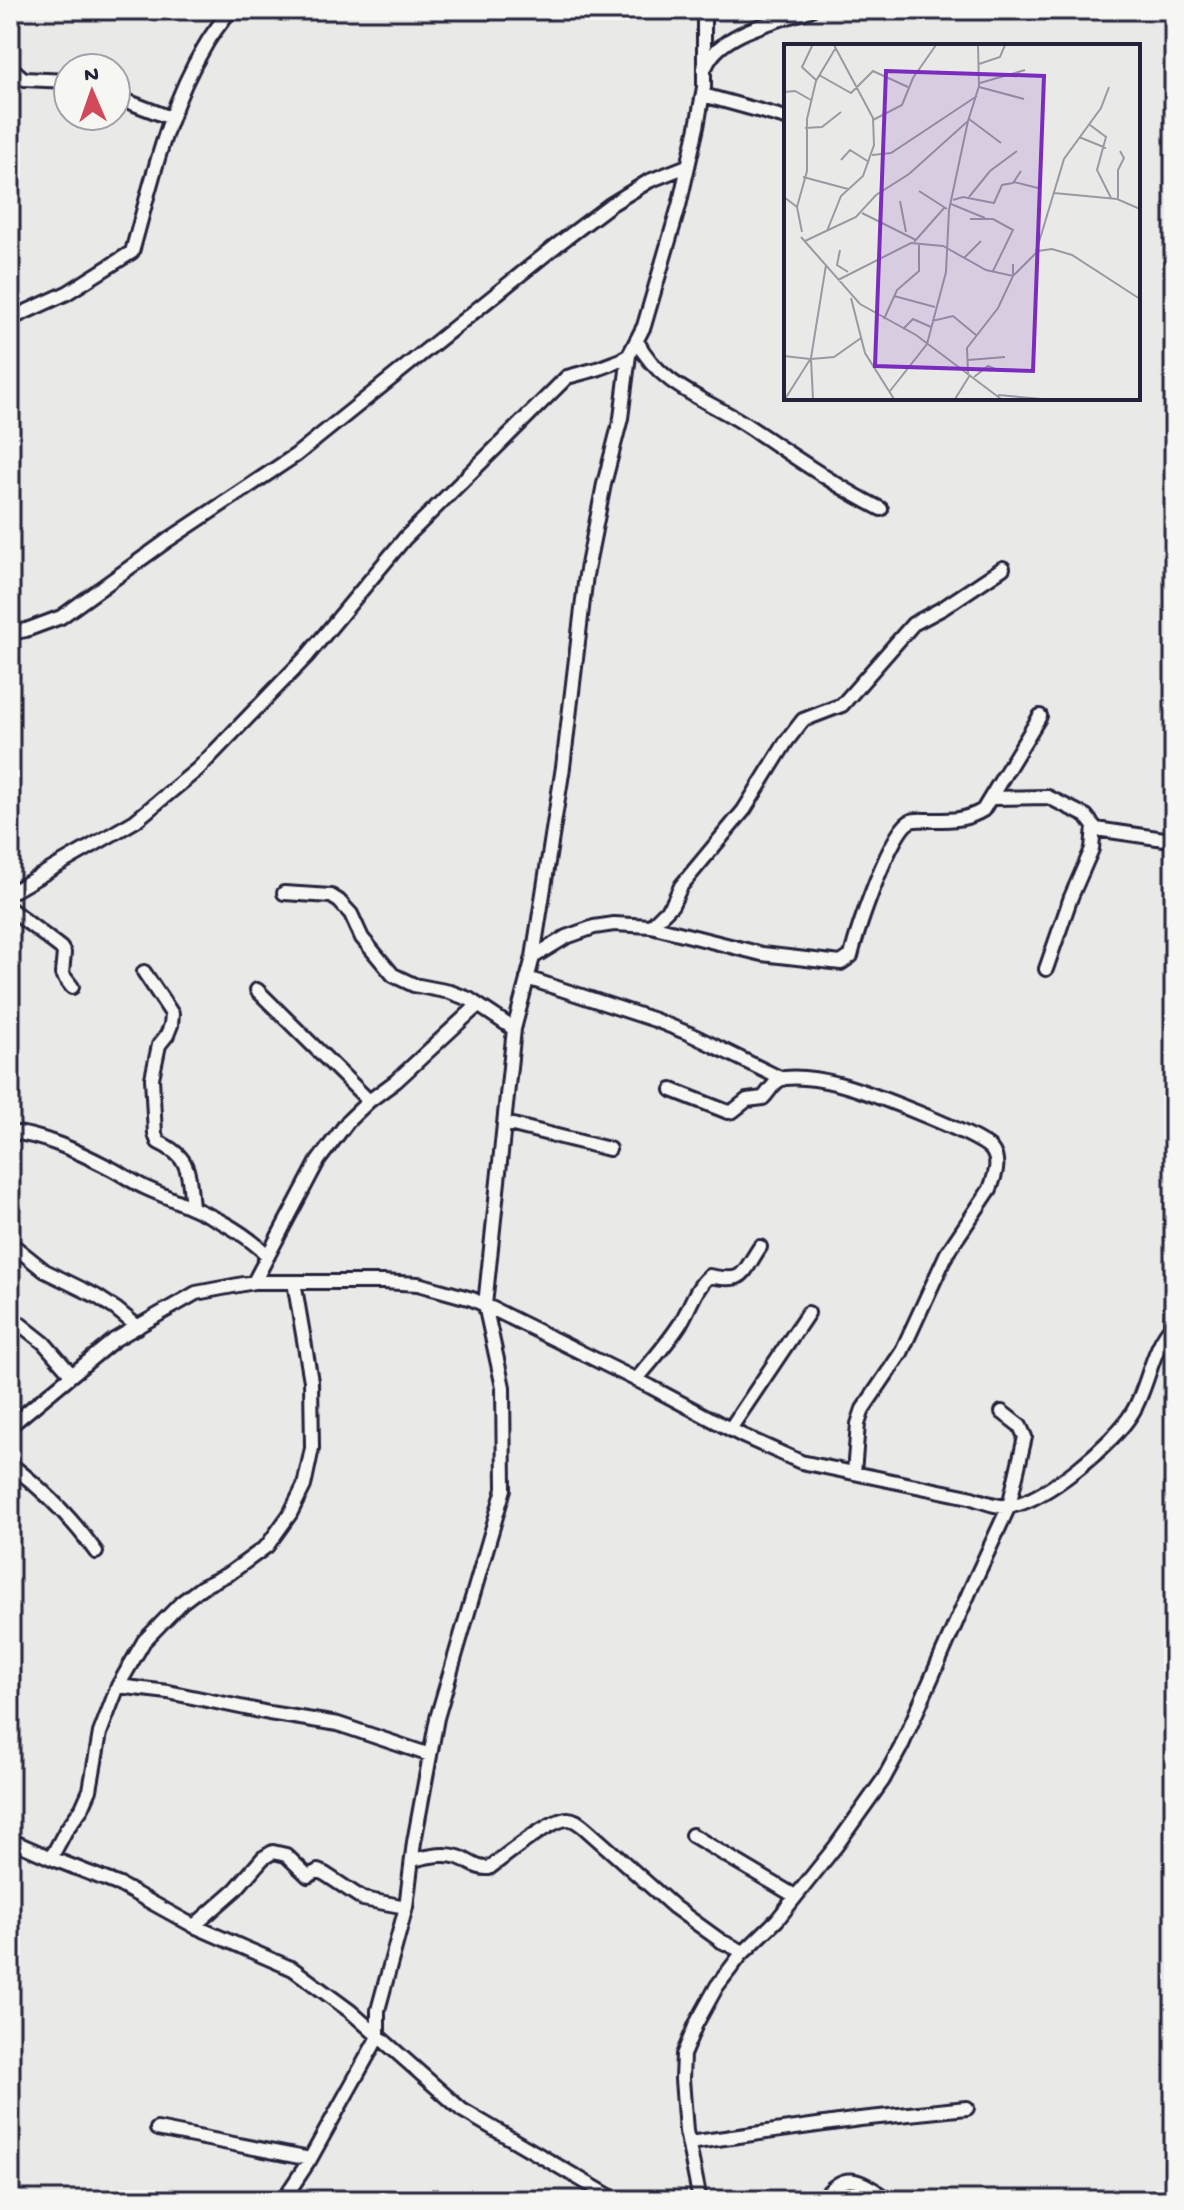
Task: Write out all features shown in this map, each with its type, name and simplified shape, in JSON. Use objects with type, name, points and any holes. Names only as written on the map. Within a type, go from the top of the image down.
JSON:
[{"type":"street","points":[[10,319],[67,293],[132,252],[171,118],[204,46],[230,10]]},
{"type":"street","points":[[283,2200],[310,2159],[378,2037],[378,2010],[406,1907],[414,1842],[437,1718],[504,1489],[503,1387],[485,1305],[514,1029],[533,957],[563,767],[586,575],[621,418],[629,355],[644,326],[668,245],[703,95],[704,10]]},
{"type":"street","points":[[704,77],[713,52],[723,43],[755,28],[810,10]]},
{"type":"street","points":[[10,67],[24,79],[52,80]]},
{"type":"street","points":[[703,95],[784,117]]},
{"type":"street","points":[[132,103],[171,118]]},
{"type":"street","points":[[10,633],[61,617],[168,540],[296,455],[599,213],[649,181],[687,166]]},
{"type":"street","points":[[637,341],[644,356],[693,397],[725,411],[881,509]]},
{"type":"street","points":[[10,893],[135,821],[198,769],[307,656],[405,538],[567,377],[597,369],[629,355]]},
{"type":"street","points":[[651,926],[672,905],[681,886],[744,810],[803,720],[842,705],[913,624],[1003,568]]},
{"type":"street","points":[[533,957],[566,937],[614,924],[651,926],[762,954],[841,963],[851,956],[866,906],[903,825],[913,820],[970,818],[983,810],[1040,716]]},
{"type":"street","points":[[992,798],[1048,797],[1086,816],[1096,829],[1171,840]]},
{"type":"street","points":[[1046,969],[1071,897],[1092,849],[1094,826]]},
{"type":"street","points":[[284,893],[331,896],[351,914],[362,938],[393,975],[414,985],[450,992],[478,1005],[514,1029]]},
{"type":"street","points":[[10,909],[61,948],[64,953],[62,974],[72,987]]},
{"type":"street","points":[[144,972],[172,1014],[167,1035],[159,1045],[152,1078],[155,1134],[158,1142],[172,1149],[187,1165],[192,1206]]},
{"type":"street","points":[[527,978],[655,1020],[782,1079],[818,1080],[876,1096],[990,1147],[996,1158],[990,1189],[947,1253],[901,1353],[863,1409],[858,1424],[854,1473]]},
{"type":"street","points":[[257,990],[369,1101]]},
{"type":"street","points":[[254,1282],[318,1161],[349,1120],[478,1005]]},
{"type":"street","points":[[672,1090],[728,1112],[747,1100],[763,1098],[782,1079]]},
{"type":"street","points":[[505,1123],[609,1149]]},
{"type":"street","points":[[10,1132],[64,1147],[143,1187],[192,1206],[231,1226],[268,1256]]},
{"type":"street","points":[[10,1243],[45,1271],[96,1296],[138,1327]]},
{"type":"street","points":[[636,1380],[679,1326],[700,1284],[709,1276],[732,1280],[741,1276],[760,1247]]},
{"type":"street","points":[[12,1419],[114,1340],[196,1293],[254,1282],[418,1284],[485,1305],[801,1462],[1009,1506],[1052,1487],[1110,1440],[1133,1413],[1165,1335],[1172,1326],[1174,1272]]},
{"type":"street","points":[[51,1858],[90,1790],[100,1733],[118,1686],[144,1641],[172,1611],[202,1587],[230,1573],[267,1546],[290,1514],[304,1486],[312,1448],[311,1381],[294,1282]]},
{"type":"street","points":[[730,1429],[808,1313]]},
{"type":"street","points":[[10,1316],[44,1343],[71,1374]]},
{"type":"street","points":[[700,2200],[686,2131],[683,2055],[717,1986],[744,1952],[777,1920],[856,1820],[901,1747],[1009,1506],[1025,1437],[1020,1426],[1002,1412]]},
{"type":"street","points":[[10,1464],[41,1488],[78,1527],[96,1552]]},
{"type":"street","points":[[118,1686],[168,1692],[338,1724],[430,1755]]},
{"type":"street","points":[[412,1860],[449,1855],[479,1868],[489,1868],[539,1832],[560,1820],[569,1819],[585,1828],[674,1907],[721,1941],[744,1952]]},
{"type":"street","points":[[692,1835],[795,1896]]},
{"type":"street","points":[[10,1840],[120,1885],[194,1926],[293,1969],[350,2011],[462,2110],[616,2200]]},
{"type":"street","points":[[194,1926],[236,1889],[263,1858],[273,1852],[286,1855],[308,1876],[318,1871],[363,1899],[406,1907]]},
{"type":"street","points":[[689,2143],[860,2119],[967,2108]]},
{"type":"street","points":[[157,2129],[310,2159]]},
{"type":"street","points":[[822,2200],[834,2185],[846,2180],[863,2184],[890,2200]]}]
